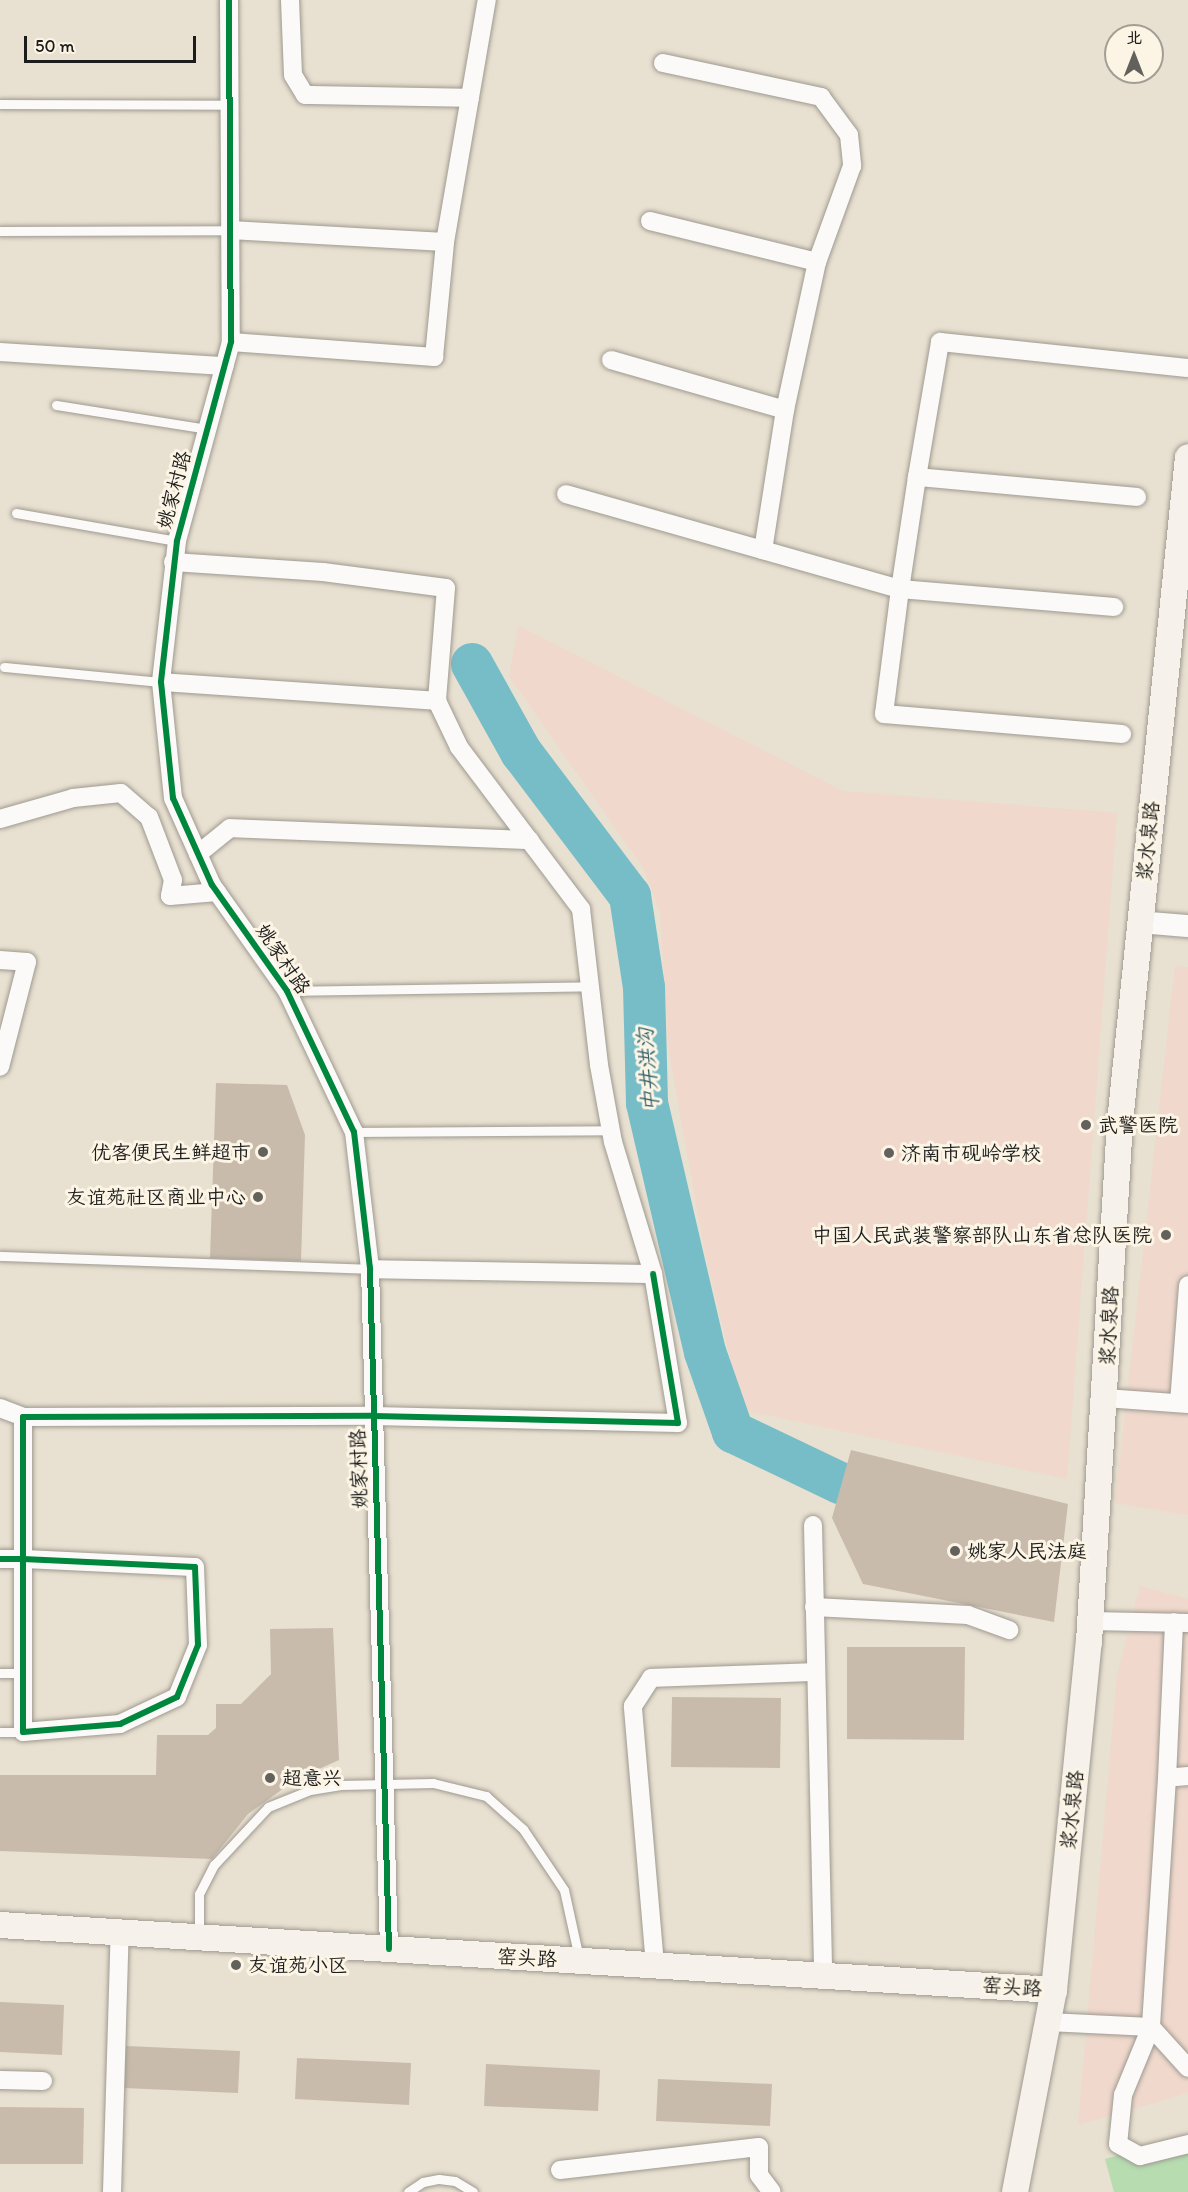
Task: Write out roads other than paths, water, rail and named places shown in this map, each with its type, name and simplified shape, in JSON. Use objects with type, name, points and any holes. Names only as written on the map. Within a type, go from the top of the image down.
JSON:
[{"type":"main road","name":"浆水泉路","points":[[1015,2192],[1054,1990],[1090,1621],[1120,1122],[1139,922],[1182,577],[1188,457]]},
{"type":"main road","name":"窑头路","points":[[0,1925],[120,1930],[1054,1990]]},
{"type":"street","name":"姚家村路","points":[[229,0],[231,342],[177,542],[161,682],[173,798],[216,892],[287,991],[354,1132],[370,1269],[389,1949]]},
{"type":"street","points":[[290,0],[293,75],[305,95],[470,98]]},
{"type":"street","points":[[231,342],[434,357],[445,242],[487,0]]},
{"type":"street","points":[[663,63],[821,97],[849,135],[852,166],[817,262],[785,410],[763,550]]},
{"type":"street","points":[[650,222],[817,262]]},
{"type":"street","points":[[230,230],[445,242]]},
{"type":"street","points":[[1122,734],[884,714],[917,477],[940,342],[1188,368]]},
{"type":"street","points":[[0,352],[225,366]]},
{"type":"street","points":[[611,360],[785,410]]},
{"type":"street","points":[[917,477],[1137,497]]},
{"type":"street","points":[[566,494],[900,590],[1114,607]]},
{"type":"street","points":[[0,1408],[23,1417],[374,1416],[678,1424],[653,1274],[610,1130],[581,909],[459,747],[437,701],[446,588],[323,572],[173,562]]},
{"type":"street","points":[[161,682],[437,701]]},
{"type":"street","points":[[0,819],[73,798],[121,794],[149,816],[173,880],[170,896],[216,892]]},
{"type":"street","points":[[198,854],[230,828],[530,840]]},
{"type":"street","points":[[1139,922],[1188,926]]},
{"type":"street","points":[[0,960],[27,962],[0,1067]]},
{"type":"street","points":[[370,1269],[653,1274]]},
{"type":"street","points":[[1105,1398],[1183,1404],[1188,1285]]},
{"type":"street","points":[[0,1559],[23,1559],[195,1567],[198,1645],[177,1696],[120,1724],[23,1732],[23,1559],[23,1417]]},
{"type":"street","points":[[813,1525],[823,1976]]},
{"type":"street","points":[[814,1607],[968,1615],[1008,1630]]},
{"type":"street","points":[[1090,1621],[1181,1623],[1167,1778],[1150,2026],[1123,2095],[1118,2144],[1140,2156],[1188,2144]]},
{"type":"street","points":[[655,1965],[633,1706],[651,1678],[816,1672]]},
{"type":"street","points":[[1167,1778],[1188,1776]]},
{"type":"street","points":[[112,2192],[120,1930]]},
{"type":"street","points":[[1047,2022],[1150,2026],[1188,2068]]},
{"type":"street","points":[[0,2080],[44,2081]]},
{"type":"street","points":[[560,2170],[759,2147],[759,2175],[772,2192]]},
{"type":"lane","points":[[0,104],[230,105]]},
{"type":"lane","points":[[0,231],[230,230]]},
{"type":"lane","points":[[56,405],[207,429]]},
{"type":"lane","points":[[16,513],[177,542]]},
{"type":"lane","points":[[4,667],[161,682]]},
{"type":"lane","points":[[287,991],[591,986]]},
{"type":"lane","points":[[354,1132],[610,1130]]},
{"type":"lane","points":[[0,1256],[370,1269]]},
{"type":"lane","points":[[0,1673],[23,1674]]},
{"type":"lane","points":[[0,1732],[23,1732]]},
{"type":"lane","points":[[200,1936],[200,1894],[214,1865],[268,1807],[310,1790],[384,1783],[434,1783],[486,1796],[523,1829],[564,1890],[580,1961]]},
{"type":"lane","points":[[408,2192],[423,2182],[439,2179],[455,2181],[473,2192]]},
{"type":"waterway","name":"中井洪沟","points":[[472,664],[521,752],[630,896],[644,987],[647,1103],[705,1352],[733,1432],[840,1483]]},
{"type":"place","name":"武警医院","points":[[1086,1125]]},
{"type":"place","name":"优客便民生鲜超市","points":[[263,1152]]},
{"type":"place","name":"济南市砚岭学校","points":[[889,1153]]},
{"type":"place","name":"友谊苑社区商业中心","points":[[258,1197]]},
{"type":"place","name":"中国人民武装警察部队山东省总队医院","points":[[1166,1235]]},
{"type":"place","name":"姚家人民法庭","points":[[955,1551]]},
{"type":"place","name":"超意兴","points":[[270,1778]]},
{"type":"place","name":"友谊苑小区","points":[[236,1965]]}]
